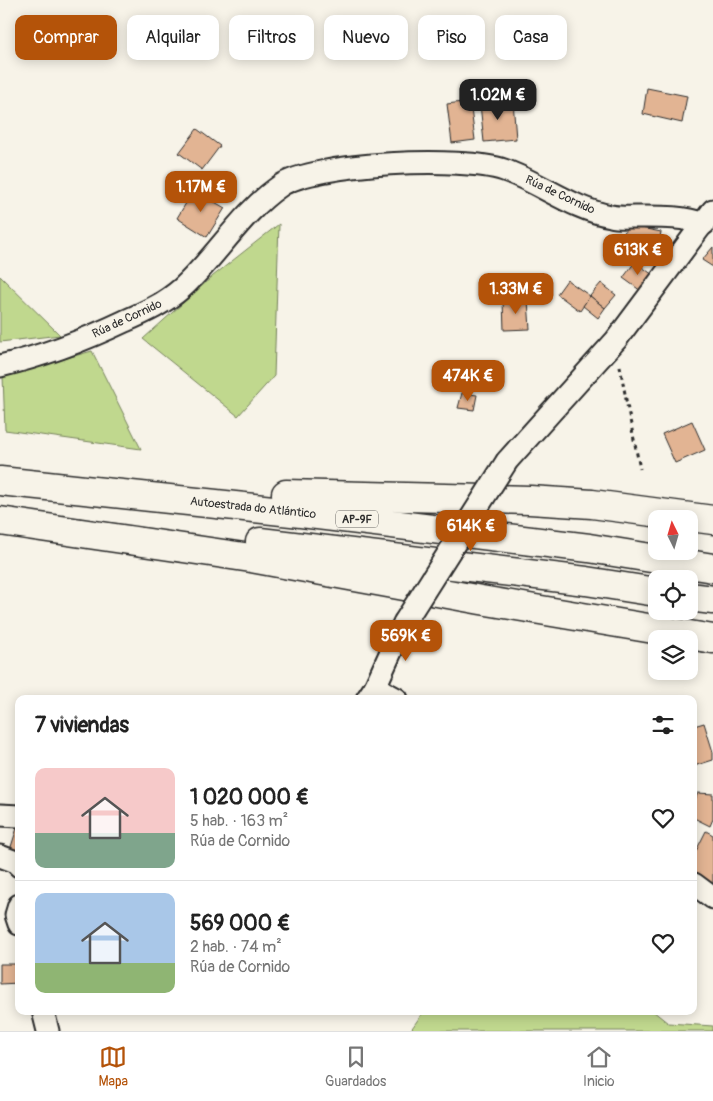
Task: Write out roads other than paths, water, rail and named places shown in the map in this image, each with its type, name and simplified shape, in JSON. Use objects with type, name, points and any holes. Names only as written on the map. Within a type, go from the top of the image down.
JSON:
[{"type":"highway","points":[[0,472],[303,496],[530,500],[592,504],[713,520]]},
{"type":"highway","name":"Autoestrada do Atlántico","points":[[0,481],[302,513],[589,548],[713,568]]},
{"type":"highway","points":[[0,516],[254,542],[576,579],[648,591]]},
{"type":"highway","points":[[0,522],[251,558],[481,600],[713,639]]},
{"type":"highway","points":[[698,598],[713,600]]},
{"type":"street","name":"Rúa de Cornido","points":[[0,366],[59,349],[111,328],[162,304],[183,287],[254,207],[281,185],[308,174],[373,164],[474,164],[501,169],[584,209],[612,217],[709,217]]},
{"type":"street","name":"Rúa de Cornido","points":[[371,693],[404,623],[507,461],[616,340],[709,217]]},
{"type":"street","points":[[0,815],[15,816]]},
{"type":"street","points":[[0,856],[15,862]]},
{"type":"street","points":[[697,886],[713,898]]},
{"type":"street","points":[[44,1015],[48,1031]]}]
